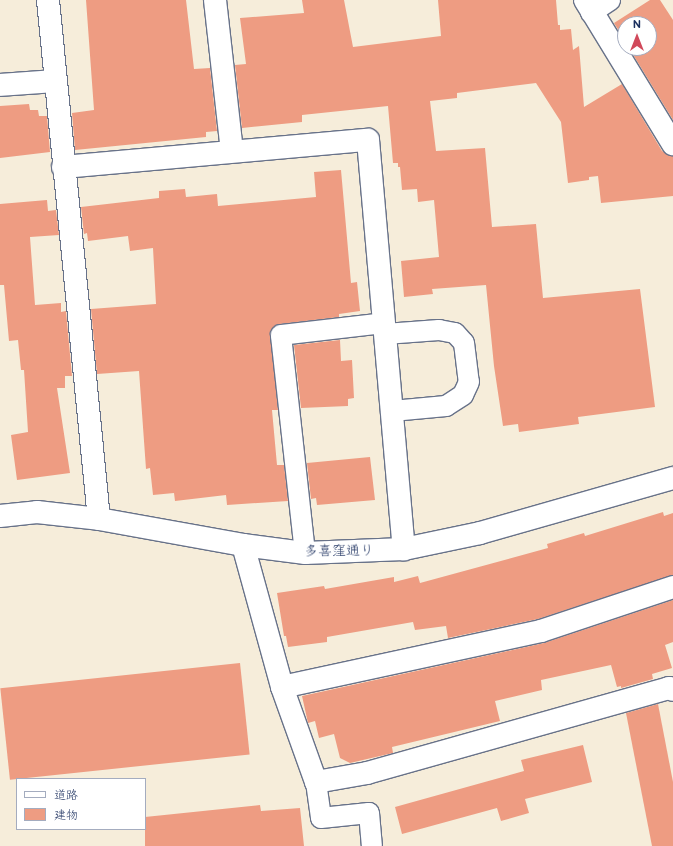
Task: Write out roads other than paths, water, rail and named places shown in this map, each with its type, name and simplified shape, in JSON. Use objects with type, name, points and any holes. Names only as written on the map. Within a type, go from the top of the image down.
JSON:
[{"type":"street","points":[[48,0],[54,81],[99,519]]},
{"type":"street","points":[[215,0],[232,150]]},
{"type":"street","points":[[588,7],[673,144]]},
{"type":"street","points":[[0,85],[54,81]]},
{"type":"street","points":[[63,167],[232,150],[368,140],[404,549]]},
{"type":"street","name":"多喜窪通り","points":[[0,516],[37,512],[99,519],[243,545],[306,553],[404,549],[480,533],[673,478]]},
{"type":"street","points":[[243,545],[282,687],[316,782],[367,773],[669,688],[673,690]]},
{"type":"street","points":[[282,687],[541,631],[673,587]]},
{"type":"lane","points":[[588,7],[610,0]]},
{"type":"lane","points":[[306,553],[281,335],[385,328],[439,330],[455,333],[464,343],[469,382],[463,395],[446,406],[392,412]]},
{"type":"lane","points":[[316,782],[321,818],[369,813],[372,846]]}]
